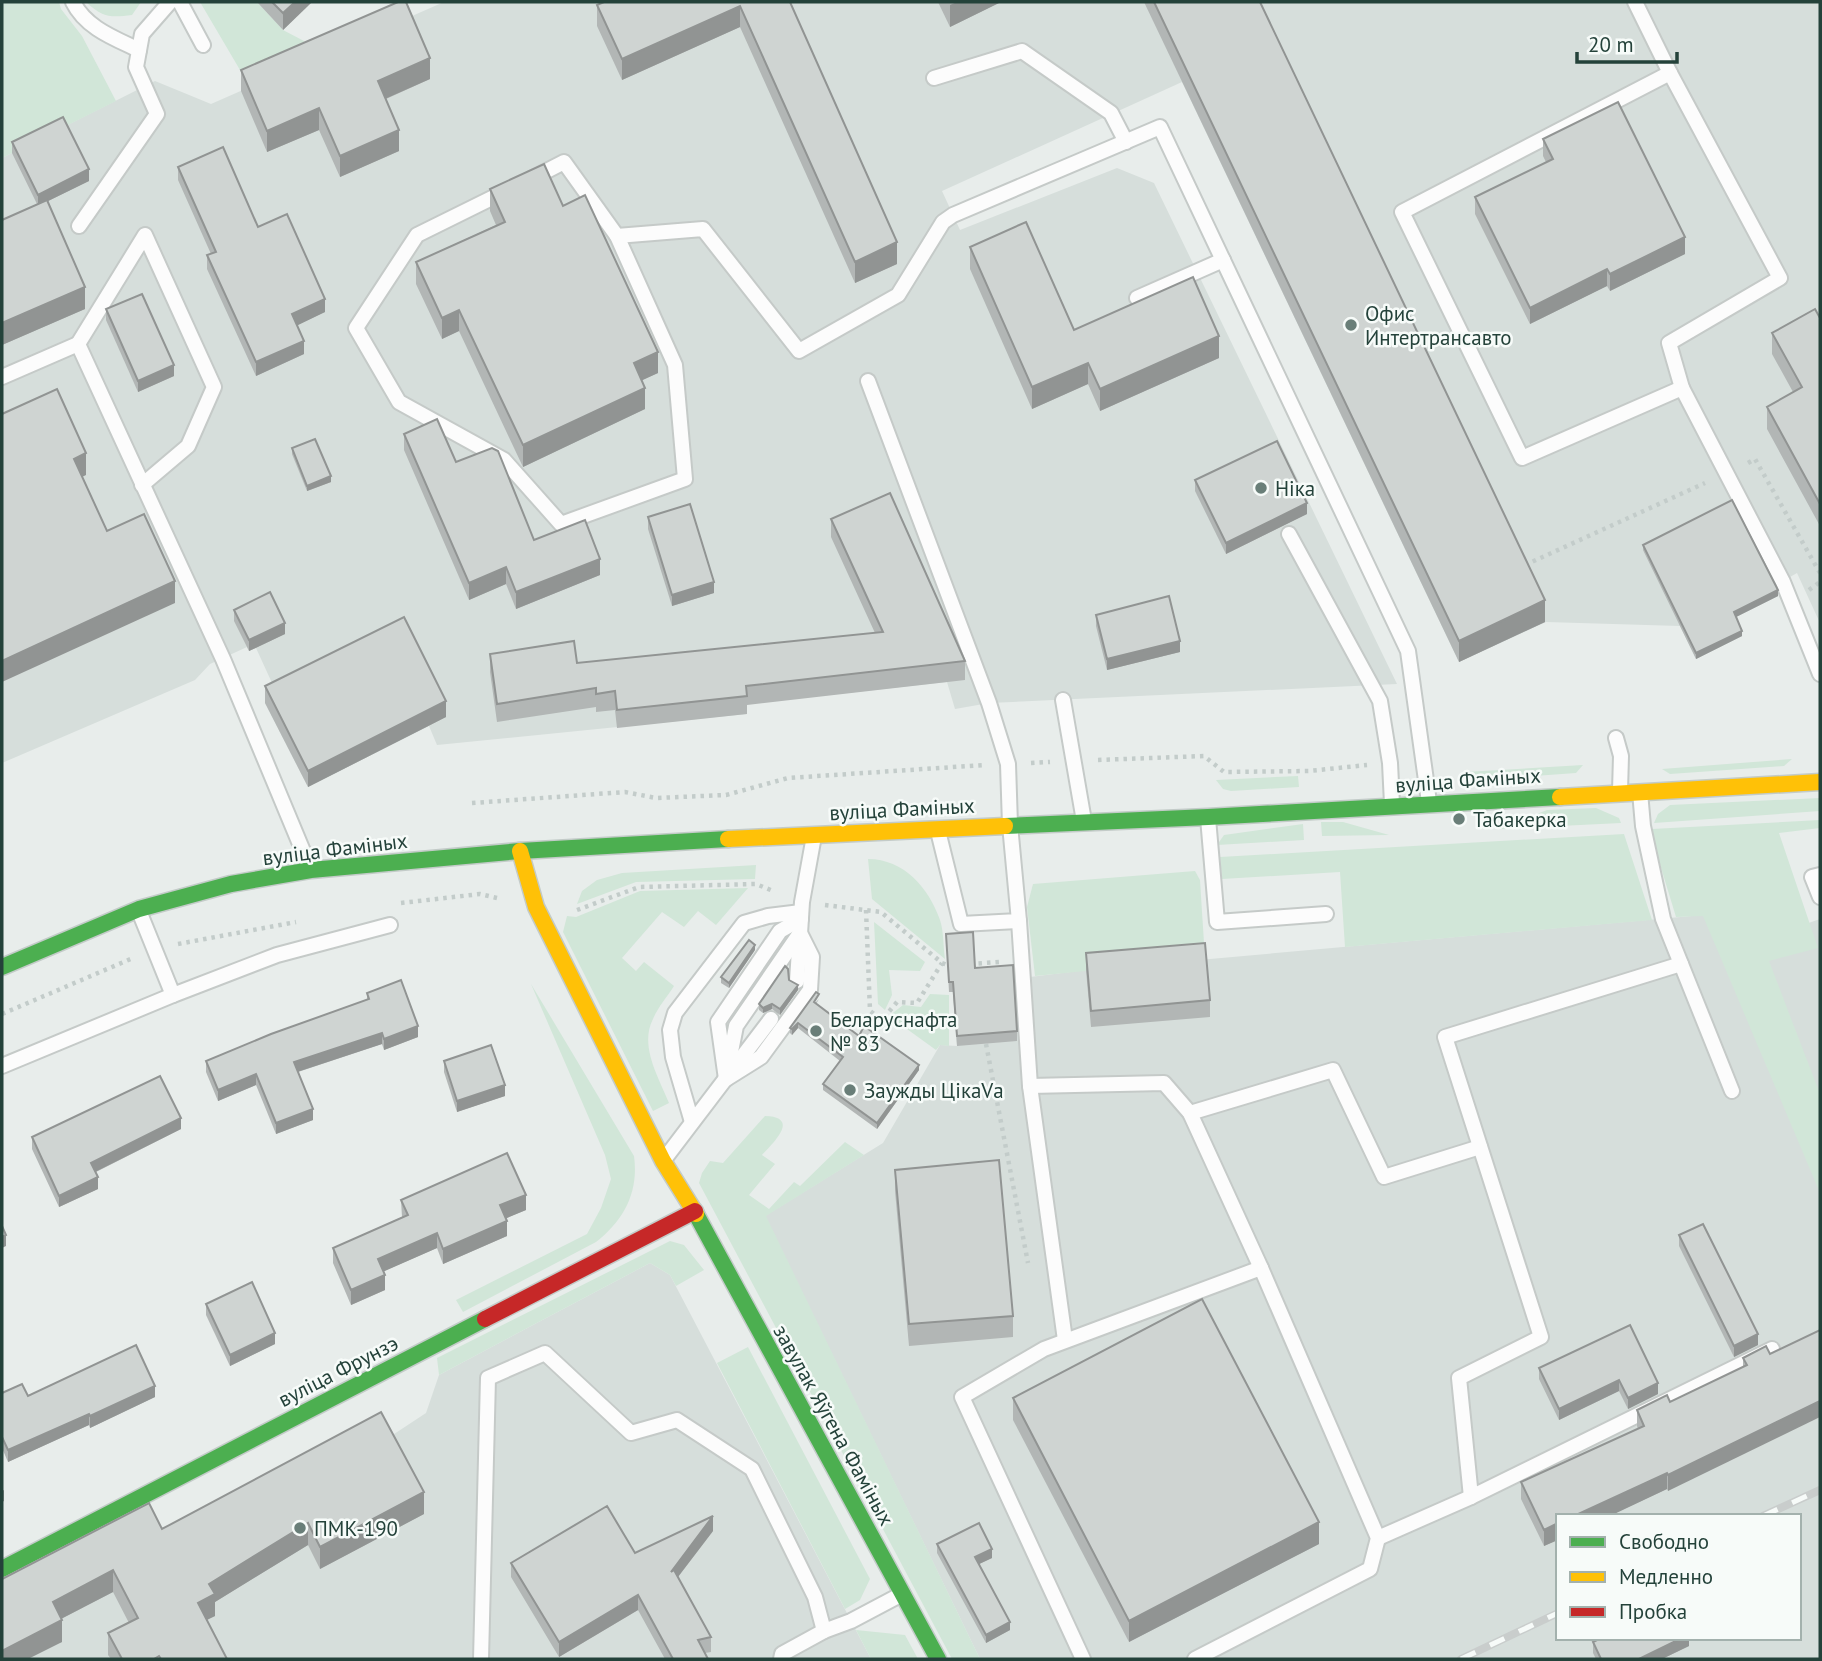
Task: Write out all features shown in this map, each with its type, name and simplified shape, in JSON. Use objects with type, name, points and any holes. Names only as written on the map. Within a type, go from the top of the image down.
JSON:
[{"type":"main road","name":"вуліца Фаміных","points":[[2,968],[139,909],[232,884],[311,870],[520,850],[1208,817],[1820,782]]},
{"type":"main road","name":"завулак Яўгена Фаміных","points":[[520,850],[536,907],[663,1161],[695,1211],[938,1659]]},
{"type":"main road","name":"вуліца Фрунзэ","points":[[2,1569],[695,1211]]},
{"type":"lane","points":[[73,2],[76,9],[100,32],[139,50]]},
{"type":"lane","points":[[79,226],[158,114],[136,67],[142,34],[170,2]]},
{"type":"lane","points":[[180,2],[203,45]]},
{"type":"lane","points":[[1635,2],[1780,278],[1669,344],[1682,388],[1783,582],[1820,674]]},
{"type":"lane","points":[[934,78],[1022,51],[1111,113],[1126,142]]},
{"type":"lane","points":[[1670,73],[1402,212],[1522,458],[1682,388]]},
{"type":"lane","points":[[617,236],[703,229],[799,351],[898,295],[943,222],[953,215],[1160,127],[1408,651],[1430,803]]},
{"type":"lane","points":[[564,162],[617,236],[675,365],[685,479],[561,524],[504,460],[399,402],[356,328],[416,235],[564,162]]},
{"type":"lane","points":[[2,377],[78,344],[145,235],[214,387],[188,446],[142,485]]},
{"type":"lane","points":[[1137,298],[1223,260]]},
{"type":"lane","points":[[78,344],[223,659],[311,870]]},
{"type":"lane","points":[[868,381],[989,703],[1008,764],[1010,825],[1030,1086],[1065,1340]]},
{"type":"lane","points":[[1289,534],[1380,701],[1390,762],[1392,806]]},
{"type":"lane","points":[[1063,700],[1084,822]]},
{"type":"lane","points":[[1616,738],[1621,756],[1620,792]]},
{"type":"lane","points":[[1640,791],[1643,826],[1663,919],[1732,1091]]},
{"type":"lane","points":[[1208,817],[1217,922],[1326,914]]},
{"type":"lane","points":[[938,830],[961,925],[1019,921]]},
{"type":"lane","points":[[797,981],[801,917],[814,834]]},
{"type":"lane","points":[[1820,875],[1812,877],[1820,897]]},
{"type":"lane","points":[[139,909],[173,995]]},
{"type":"lane","points":[[692,1122],[674,1057],[670,1030],[675,1013],[744,923],[768,916],[801,917]]},
{"type":"lane","points":[[726,1079],[736,1026],[801,917]]},
{"type":"lane","points":[[726,1079],[761,1057],[810,990],[812,957],[801,917]]},
{"type":"lane","points":[[2,1066],[173,995],[277,956],[390,925]]},
{"type":"lane","points":[[1471,1497],[1459,1378],[1541,1337],[1445,1037],[1681,964]]},
{"type":"lane","points":[[663,1161],[771,1019]]},
{"type":"lane","points":[[1190,1113],[1333,1070],[1384,1177],[1480,1147]]},
{"type":"lane","points":[[1030,1086],[1164,1083],[1190,1113],[1261,1268],[1378,1538],[1370,1569],[1195,1659]]},
{"type":"lane","points":[[1083,1659],[962,1397],[1044,1349],[1261,1268]]},
{"type":"lane","points":[[1378,1538],[1471,1497],[1772,1349]]},
{"type":"lane","points":[[481,1659],[488,1378],[545,1353],[631,1433],[677,1420],[752,1469],[816,1597],[824,1631]]},
{"type":"lane","points":[[780,1659],[782,1654],[824,1631],[902,1594]]},
{"type":"path","points":[[1520,567],[1755,459],[1817,563],[1820,573]]},
{"type":"path","points":[[472,803],[625,792],[656,798],[726,795],[788,778],[1075,761],[1204,756],[1224,772],[1309,771],[1390,762]]},
{"type":"path","points":[[866,911],[870,1011],[882,1020],[897,1002],[917,1003],[942,963]]},
{"type":"path","points":[[801,917],[881,912],[946,966],[1021,960]]},
{"type":"path","points":[[986,1044],[1029,1270]]},
{"type":"shaded area","points":[[444,2],[1820,2],[1820,623],[1797,573],[1774,586],[1778,596],[1734,618],[1742,636],[1696,659],[1680,626],[1546,622],[1459,662],[1182,82],[942,191],[960,230],[1117,168],[1154,183],[1397,684],[989,703],[955,709],[947,682],[746,704],[747,714],[437,745],[429,726],[308,787],[265,703],[278,696],[256,648],[249,651],[247,647],[210,664],[195,680],[2,763],[2,158],[155,81],[211,104]]},
{"type":"shaded area","points":[[1703,915],[1712,932],[1803,925],[1820,919],[1820,1659],[980,1659],[765,1216],[883,1143],[940,1045],[957,1046],[952,981],[1016,975],[1022,978]]},
{"type":"shaded area","name":"ПМК-190","points":[[650,1263],[670,1275],[871,1659],[2,1659],[162,1549],[385,1440],[426,1413],[439,1375]]},
{"type":"green space","points":[[2,2],[59,2],[61,9],[82,36],[116,101],[2,158]]},
{"type":"green space","points":[[86,2],[141,2],[132,15],[118,16],[97,11]]},
{"type":"green space","points":[[200,2],[257,2],[283,30],[304,41],[317,58],[250,87]]},
{"type":"green space","points":[[1792,759],[1784,766],[1670,774],[1662,769]]},
{"type":"green space","points":[[1583,765],[1576,773],[1478,780],[1465,772]]},
{"type":"green space","points":[[1298,776],[1299,787],[1231,791],[1223,789],[1216,780]]},
{"type":"green space","points":[[1820,798],[1820,811],[1654,823],[1658,814],[1670,805]]},
{"type":"green space","points":[[1596,808],[1619,818],[1621,823],[1498,829],[1547,810]]},
{"type":"green space","points":[[1820,820],[1820,828],[1779,833],[1818,948],[1769,961],[1820,1094],[1820,1193],[1703,916],[1676,917],[1652,838],[1652,829]]},
{"type":"green space","points":[[1321,822],[1343,822],[1389,835],[1322,836]]},
{"type":"green space","points":[[1303,824],[1304,840],[1217,845],[1224,835]]},
{"type":"green space","points":[[1624,834],[1652,920],[1345,947],[1340,872],[1222,879],[1220,857]]},
{"type":"green space","points":[[868,859],[893,864],[913,877],[922,887],[940,920],[945,959],[872,899]]},
{"type":"green space","points":[[756,865],[755,879],[636,882],[577,904],[582,891],[597,880],[622,873]]},
{"type":"green space","points":[[1195,871],[1200,880],[1205,959],[1035,976],[1027,907],[1033,884]]},
{"type":"green space","points":[[748,888],[716,925],[698,911],[684,927],[662,912],[622,958],[636,971],[644,962],[674,986],[657,1010],[649,1029],[649,1051],[669,1103],[653,1111],[563,932],[567,916],[576,917],[640,891]]},
{"type":"green space","points":[[874,922],[925,962],[920,971],[889,970],[892,995],[885,1010],[878,1004]]},
{"type":"green space","points":[[531,984],[634,1156],[632,1193],[622,1215],[596,1242],[463,1312],[456,1300],[587,1234],[601,1208],[611,1179],[605,1155]]},
{"type":"green space","points":[[930,994],[949,995],[949,1046],[940,1045],[936,1050],[889,1016],[903,1005],[921,1007]]},
{"type":"green space","points":[[765,1116],[776,1117],[783,1126],[777,1138],[762,1155],[775,1164],[749,1195],[769,1209],[794,1182],[800,1186],[845,1142],[864,1155],[766,1216],[980,1659],[952,1659],[699,1183],[710,1161],[723,1163]]},
{"type":"green space","points":[[670,1241],[684,1245],[704,1270],[676,1286],[670,1275],[650,1263],[439,1375],[437,1358]]},
{"type":"green space","points":[[748,1347],[870,1579],[860,1600],[845,1609],[717,1363]]},
{"type":"green space","points":[[856,1630],[905,1635],[918,1659],[871,1659]]},
{"type":"building","points":[[272,2],[295,2],[283,13]]},
{"type":"building","points":[[398,2],[406,2],[430,58],[378,81],[399,130],[340,156],[319,108],[267,131],[241,70]]},
{"type":"building","points":[[604,2],[790,2],[897,242],[855,262],[740,6],[622,59],[597,5]]},
{"type":"building","name":"Офис Интертрансавто","points":[[1154,2],[1260,2],[1545,600],[1459,641]]},
{"type":"building","points":[[1618,102],[1685,237],[1610,274],[1607,269],[1530,308],[1475,197],[1553,159],[1543,139]]},
{"type":"building","points":[[63,117],[89,169],[38,195],[12,142]]},
{"type":"building","points":[[223,147],[258,227],[287,214],[325,299],[292,314],[304,341],[256,362],[207,255],[216,252],[178,167]]},
{"type":"building","points":[[544,164],[563,206],[585,195],[658,352],[634,363],[645,388],[523,445],[459,310],[442,318],[416,262],[505,222],[490,189]]},
{"type":"building","points":[[47,200],[85,287],[2,323],[2,220]]},
{"type":"building","points":[[1026,222],[1074,330],[1193,277],[1219,336],[1100,389],[1088,363],[1032,387],[970,247]]},
{"type":"building","points":[[142,294],[174,365],[138,381],[106,309]]},
{"type":"building","points":[[1815,309],[1820,318],[1820,504],[1767,407],[1802,387],[1772,333]]},
{"type":"building","points":[[57,389],[86,453],[74,459],[107,531],[144,514],[175,581],[2,661],[2,414]]},
{"type":"building","points":[[437,419],[456,462],[492,448],[498,451],[534,540],[585,520],[600,559],[516,592],[506,567],[469,583],[404,434]]},
{"type":"building","points":[[315,439],[331,476],[307,486],[292,448]]},
{"type":"building","points":[[1277,441],[1307,503],[1226,543],[1195,480]]},
{"type":"building","points":[[890,493],[965,661],[746,686],[747,696],[617,710],[615,691],[596,694],[596,688],[497,704],[490,654],[574,641],[577,663],[883,632],[831,519]]},
{"type":"building","points":[[1732,500],[1778,590],[1734,612],[1742,631],[1696,653],[1643,545]]},
{"type":"building","points":[[690,504],[714,582],[672,595],[648,517]]},
{"type":"building","points":[[270,592],[285,623],[249,640],[234,610]]},
{"type":"building","points":[[1169,596],[1180,641],[1107,659],[1096,615]]},
{"type":"building","points":[[404,617],[446,701],[308,771],[265,686]]},
{"type":"building","points":[[973,932],[975,968],[1013,965],[1017,1031],[957,1036],[953,982],[949,982],[946,934]]},
{"type":"building","points":[[749,940],[755,945],[729,983],[721,977]]},
{"type":"building","points":[[1205,943],[1210,1000],[1091,1011],[1086,953]]},
{"type":"building","points":[[785,966],[789,980],[798,985],[780,1009],[772,1004],[763,1008],[759,1004]]},
{"type":"building","points":[[401,980],[418,1026],[384,1039],[382,1033],[294,1062],[313,1109],[276,1123],[256,1074],[218,1090],[206,1061],[271,1034],[369,999],[367,993]]},
{"type":"building","points":[[816,992],[819,994],[814,1002],[859,1036],[864,1026],[919,1065],[877,1123],[823,1084],[843,1057],[798,1023],[790,1028]]},
{"type":"building","points":[[491,1045],[505,1085],[457,1101],[444,1061]]},
{"type":"building","points":[[160,1076],[181,1118],[91,1163],[98,1177],[59,1196],[32,1137]]},
{"type":"building","points":[[507,1153],[526,1195],[500,1205],[507,1221],[443,1249],[437,1233],[378,1259],[385,1275],[351,1290],[333,1248],[408,1215],[401,1200]]},
{"type":"building","points":[[999,1160],[1013,1316],[909,1324],[895,1170]]},
{"type":"building","points":[[1703,1224],[1758,1334],[1734,1346],[1679,1235]]},
{"type":"building","points":[[252,1282],[275,1333],[230,1355],[206,1304]]},
{"type":"building","points":[[1202,1299],[1319,1522],[1129,1621],[1013,1398]]},
{"type":"building","points":[[1630,1325],[1658,1383],[1628,1398],[1619,1380],[1559,1409],[1539,1368]]},
{"type":"building","points":[[1820,1330],[1820,1401],[1668,1475],[1667,1473],[1578,1514],[1556,1514],[1556,1524],[1544,1530],[1521,1482],[1644,1426],[1637,1410],[1667,1395],[1670,1402],[1747,1365],[1743,1358],[1766,1346],[1770,1354]]},
{"type":"building","points":[[136,1345],[155,1386],[8,1450],[2,1437],[2,1393],[22,1384],[28,1396]]},
{"type":"building","points":[[381,1412],[424,1492],[320,1547],[308,1523],[209,1584],[215,1594],[198,1603],[227,1659],[161,1659],[159,1656],[154,1659],[122,1659],[108,1633],[138,1618],[113,1570],[53,1602],[62,1620],[2,1651],[2,1579],[149,1503],[162,1529]]},
{"type":"building","points":[[607,1506],[635,1553],[713,1516],[671,1572],[674,1570],[711,1637],[698,1640],[708,1659],[673,1659],[638,1595],[559,1642],[511,1563]]},
{"type":"building","points":[[979,1523],[992,1549],[975,1557],[1010,1622],[986,1635],[937,1544]]},
{"type":"building","points":[[1678,1640],[1639,1659],[1601,1659],[1593,1642]]},
{"type":"railway","points":[[1767,1514],[1820,1490]]},
{"type":"railway","points":[[1461,1659],[1556,1614]]},
{"type":"traffic: fast","points":[[1005,826],[1560,797]]},
{"type":"traffic: fast","points":[[2,967],[139,909],[231,884],[311,870],[520,851],[728,839]]},
{"type":"traffic: fast","points":[[696,1214],[938,1659]]},
{"type":"traffic: fast","points":[[2,1569],[485,1319]]},
{"type":"traffic: slow","points":[[1560,797],[1820,782]]},
{"type":"traffic: slow","points":[[728,839],[1005,826]]},
{"type":"traffic: slow","points":[[520,851],[536,907],[663,1161],[696,1214]]},
{"type":"traffic: jam","points":[[485,1319],[695,1211]]},
{"type":"place","name":"Офис Интертрансавто","points":[[1351,325]]},
{"type":"place","name":"Ніка","points":[[1261,488]]},
{"type":"place","name":"Табакерка","points":[[1459,819]]},
{"type":"place","name":"Беларуснафта № 83","points":[[816,1031]]},
{"type":"place","name":"Заужды ЦікаVа","points":[[850,1090]]},
{"type":"place","name":"ПМК-190","points":[[300,1528]]}]
